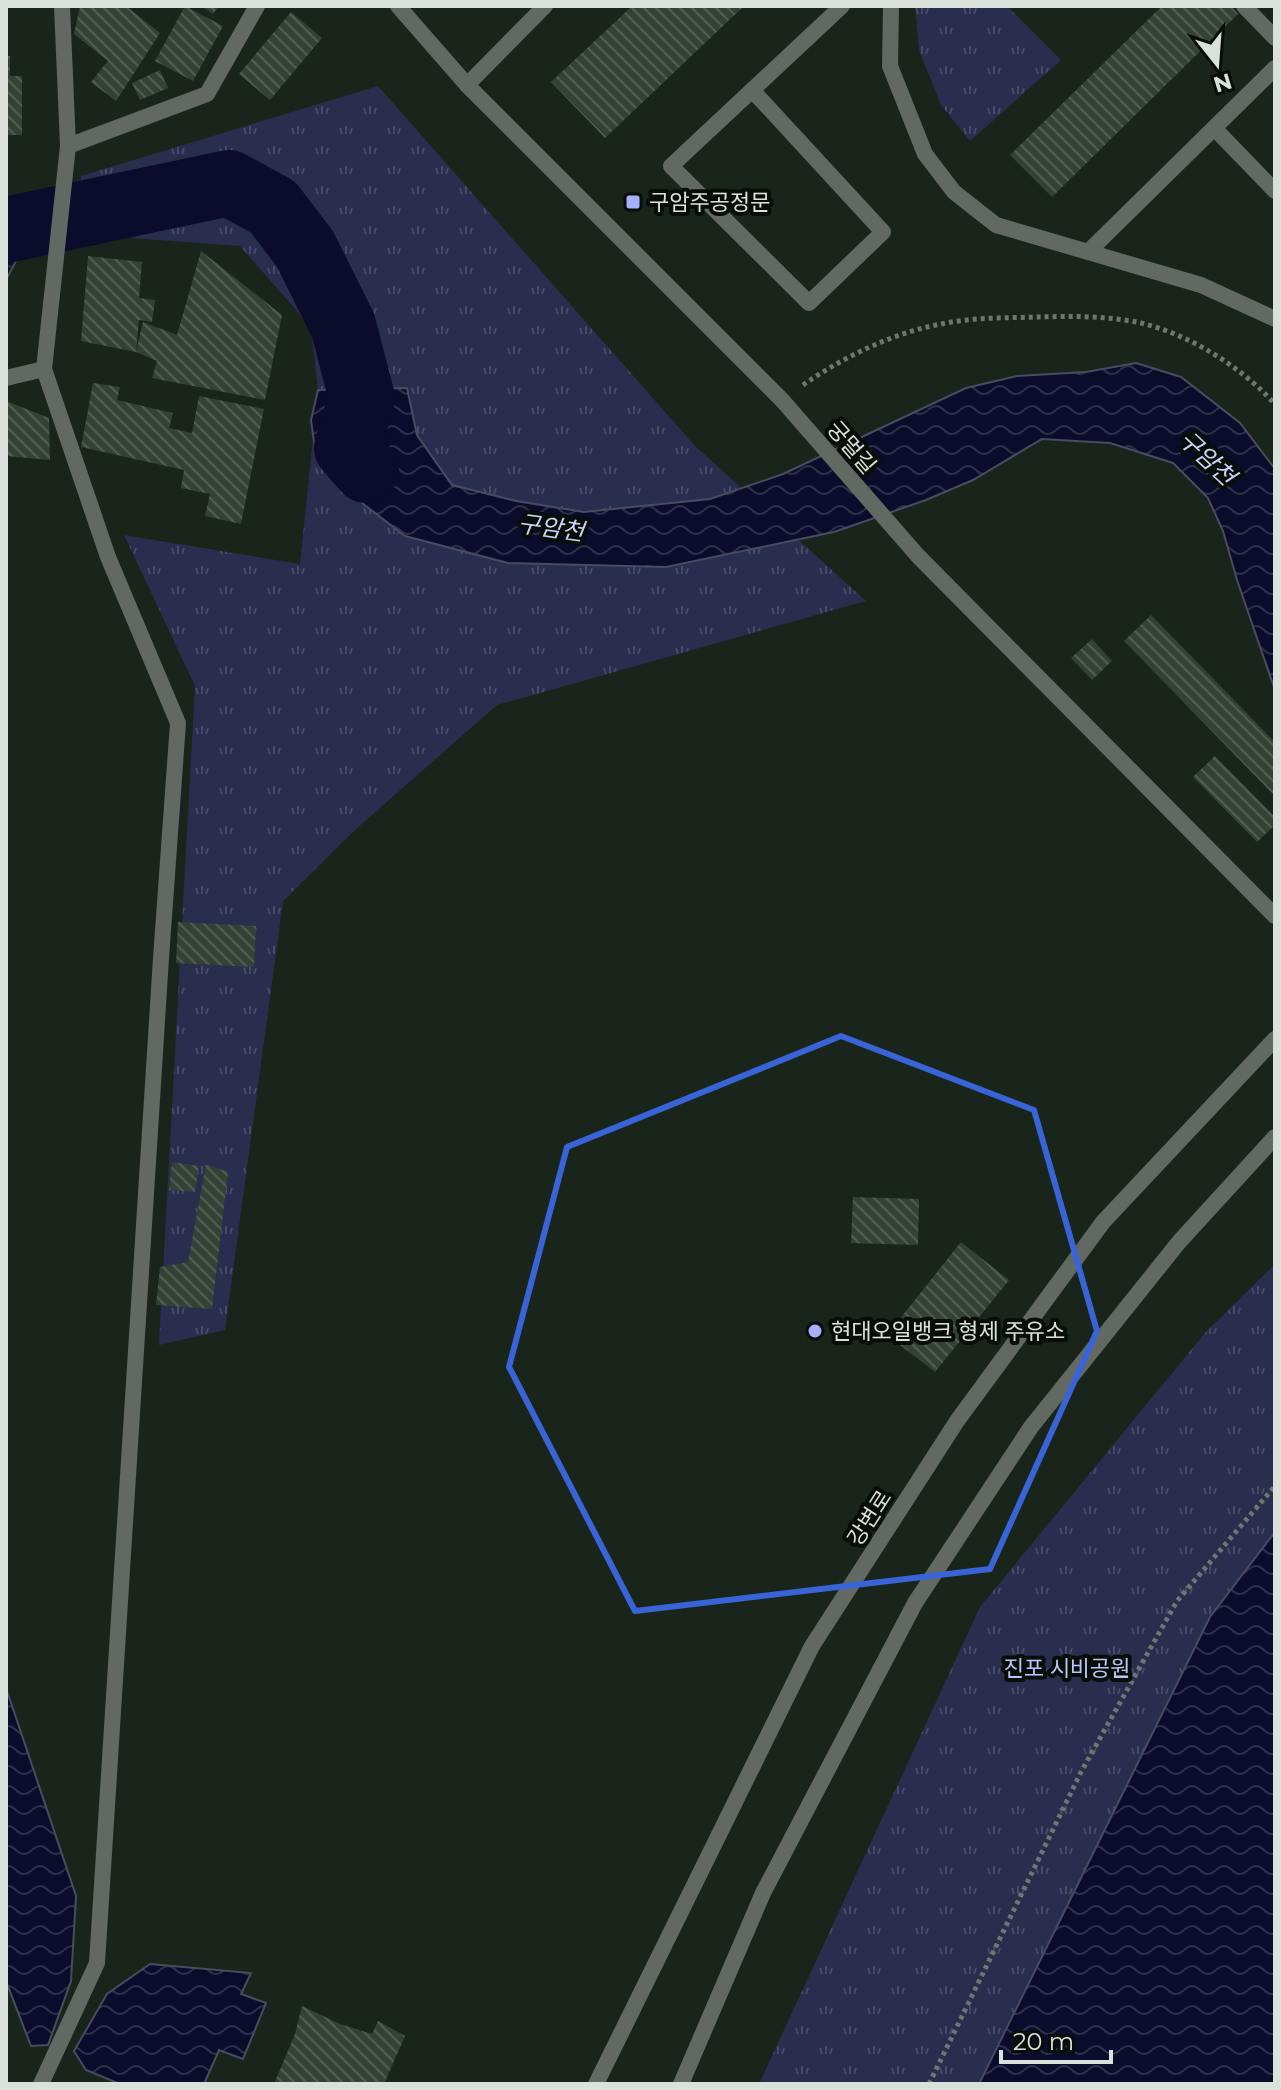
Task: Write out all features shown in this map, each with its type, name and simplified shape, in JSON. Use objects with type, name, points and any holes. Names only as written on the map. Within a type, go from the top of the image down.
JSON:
[{"type":"street","points":[[41,2084],[97,1963],[178,723],[108,557],[44,369],[68,146],[62,6]]},
{"type":"street","points":[[68,146],[207,94],[257,6]]},
{"type":"street","name":"궁멀길","points":[[398,6],[467,85],[782,400],[918,556],[1275,916]]},
{"type":"street","points":[[467,85],[545,6]]},
{"type":"street","points":[[753,91],[883,232],[809,303],[671,166],[842,6]]},
{"type":"street","points":[[891,6],[890,66],[925,154],[954,192],[996,225],[1201,285],[1275,319]]},
{"type":"street","points":[[1244,6],[1275,38]]},
{"type":"street","points":[[1088,252],[1275,68]]},
{"type":"street","points":[[1215,129],[1275,191]]},
{"type":"street","points":[[6,378],[44,369]]},
{"type":"street","name":"강변로","points":[[596,2084],[812,1646],[957,1421],[1103,1222],[1275,1039]]},
{"type":"street","points":[[681,2084],[763,1893],[915,1603],[1031,1427],[1179,1242],[1275,1137]]},
{"type":"path","points":[[782,400],[825,369],[888,340],[942,323],[1074,316],[1141,323],[1188,339],[1232,366],[1275,404]]},
{"type":"path","points":[[929,2084],[1081,1772],[1177,1601],[1275,1486]]},
{"type":"highlighted area","points":[[841,1036],[1034,1110],[1097,1331],[990,1569],[635,1611],[509,1367],[567,1147]]},
{"type":"green space","points":[[915,6],[1007,6],[1061,60],[970,141],[941,105],[919,50]]},
{"type":"green space","points":[[378,86],[695,446],[866,601],[497,705],[356,829],[283,901],[225,1330],[159,1345],[195,686],[124,535],[300,564],[318,390],[311,327],[240,246],[78,234],[81,176]]},
{"type":"green space","name":"진포 시비공원","points":[[1275,1264],[1275,1560],[1193,1652],[979,2084],[759,2084],[980,1607],[1205,1333]]},
{"type":"water","points":[[6,206],[13,209],[19,255],[6,280]]},
{"type":"water","points":[[1136,363],[1181,377],[1240,423],[1275,469],[1275,690],[1223,531],[1208,498],[1173,463],[1110,443],[1042,439],[973,480],[834,532],[666,567],[508,563],[405,536],[340,486],[314,442],[311,420],[318,390],[407,388],[417,435],[452,485],[516,501],[584,512],[710,499],[783,474],[966,388],[1017,376],[1086,372]]},
{"type":"water","points":[[1275,1532],[1275,2084],[979,2084],[1210,1617]]},
{"type":"water","points":[[6,1688],[76,1896],[71,1981],[48,2045],[31,2046],[6,1981]]},
{"type":"water","points":[[150,1964],[251,1973],[241,1994],[266,2003],[243,2059],[219,2050],[204,2084],[120,2084],[86,2070],[74,2051],[107,1994]]},
{"type":"building","points":[[80,6],[126,6],[160,33],[116,101],[91,82],[108,61],[74,34]]},
{"type":"building","points":[[185,6],[223,26],[193,81],[155,61]]},
{"type":"building","points":[[201,6],[219,6],[213,14]]},
{"type":"building","points":[[632,6],[744,6],[605,138],[551,82]]},
{"type":"building","points":[[1162,6],[1231,6],[1238,14],[1052,197],[1010,155]]},
{"type":"building","points":[[291,12],[322,38],[270,100],[239,74]]},
{"type":"building","points":[[6,56],[10,56],[10,76],[22,76],[22,135],[6,135]]},
{"type":"building","points":[[160,70],[168,88],[140,100],[132,83]]},
{"type":"building","points":[[201,251],[282,315],[265,400],[152,378],[157,361],[136,352],[143,322],[177,335]]},
{"type":"building","points":[[88,256],[142,262],[139,298],[155,300],[152,322],[139,320],[136,352],[81,341]]},
{"type":"building","points":[[93,383],[120,387],[117,400],[173,413],[169,428],[192,433],[199,396],[264,409],[241,524],[205,516],[210,494],[181,488],[184,470],[81,447]]},
{"type":"building","points":[[6,401],[49,418],[50,460],[6,456]]},
{"type":"building","points":[[1151,615],[1275,742],[1275,796],[1124,641]]},
{"type":"building","points":[[1092,639],[1112,661],[1092,680],[1071,658]]},
{"type":"building","points":[[1215,756],[1275,817],[1275,825],[1257,842],[1193,777]]},
{"type":"building","points":[[178,922],[256,926],[254,967],[176,963]]},
{"type":"building","points":[[172,1162],[199,1166],[195,1192],[169,1190]]},
{"type":"building","points":[[206,1164],[228,1172],[212,1309],[156,1305],[160,1267],[188,1262]]},
{"type":"building","points":[[853,1197],[919,1199],[918,1245],[851,1243]]},
{"type":"building","points":[[961,1242],[1009,1280],[935,1372],[887,1335]]},
{"type":"building","points":[[302,2006],[340,2024],[372,2034],[378,2021],[405,2036],[384,2084],[274,2084],[295,2034]]},
{"type":"waterway","name":"구암천","points":[[6,230],[229,183],[273,207],[305,249],[343,325],[362,398],[347,448],[366,470]]},
{"type":"place","name":"구암주공정문","points":[[633,202]]},
{"type":"place","name":"현대오일뱅크 형제 주유소","points":[[815,1331]]}]
